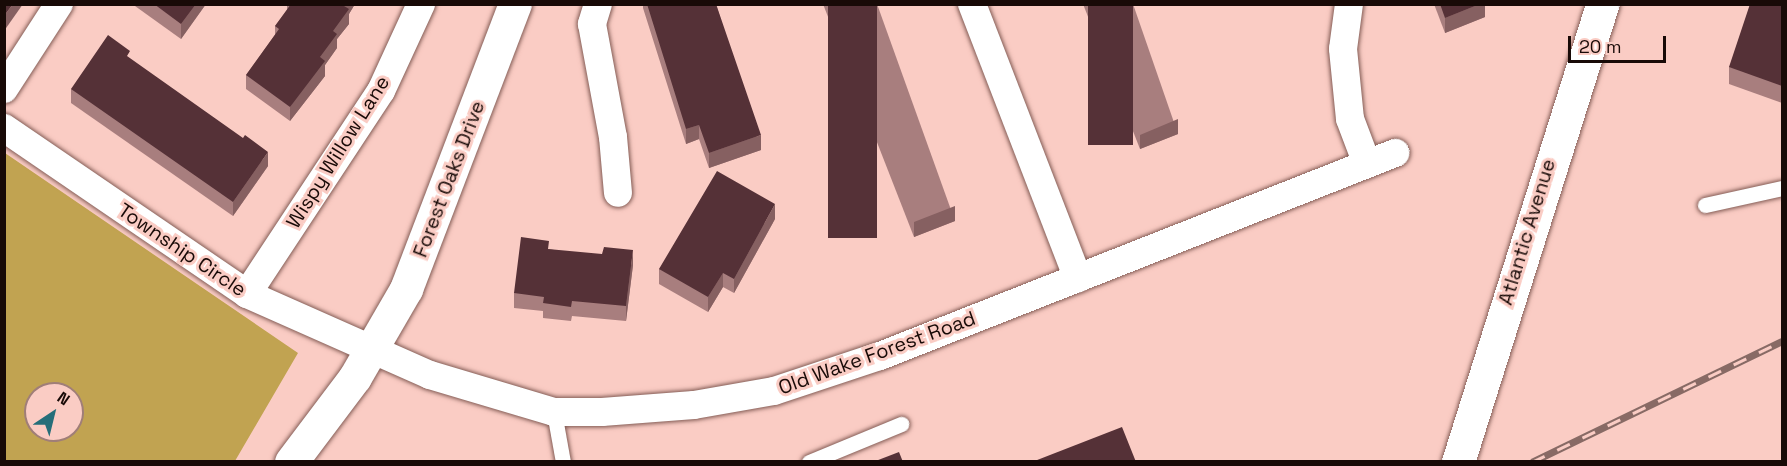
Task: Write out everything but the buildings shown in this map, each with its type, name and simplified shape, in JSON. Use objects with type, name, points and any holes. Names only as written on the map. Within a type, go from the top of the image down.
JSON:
[{"type":"street","points":[[4,89],[59,4]]},
{"type":"street","name":"Wispy Willow Lane","points":[[246,294],[381,91],[421,4]]},
{"type":"street","name":"Forest Oaks Drive","points":[[373,349],[406,289],[435,221],[515,4]]},
{"type":"street","points":[[598,4],[592,24],[613,137],[618,193]]},
{"type":"street","points":[[972,4],[1078,278]]},
{"type":"street","points":[[1349,4],[1343,49],[1350,119],[1367,164]]},
{"type":"street","name":"Atlantic Avenue","points":[[1458,462],[1602,4]]},
{"type":"street","name":"Township Circle","points":[[4,128],[246,294],[373,349]]},
{"type":"street","name":"Old Wake Forest Road","points":[[373,349],[430,375],[555,411],[602,412],[694,405],[774,391],[880,356],[1395,153]]},
{"type":"street","points":[[291,462],[332,412],[373,349]]},
{"type":"lane","points":[[1705,205],[1782,188]]},
{"type":"lane","points":[[555,411],[563,462]]},
{"type":"lane","points":[[809,462],[901,424]]},
{"type":"shaded area","points":[[5,153],[298,353],[235,461],[5,461]]},
{"type":"railway","points":[[1532,462],[1782,341]]}]
